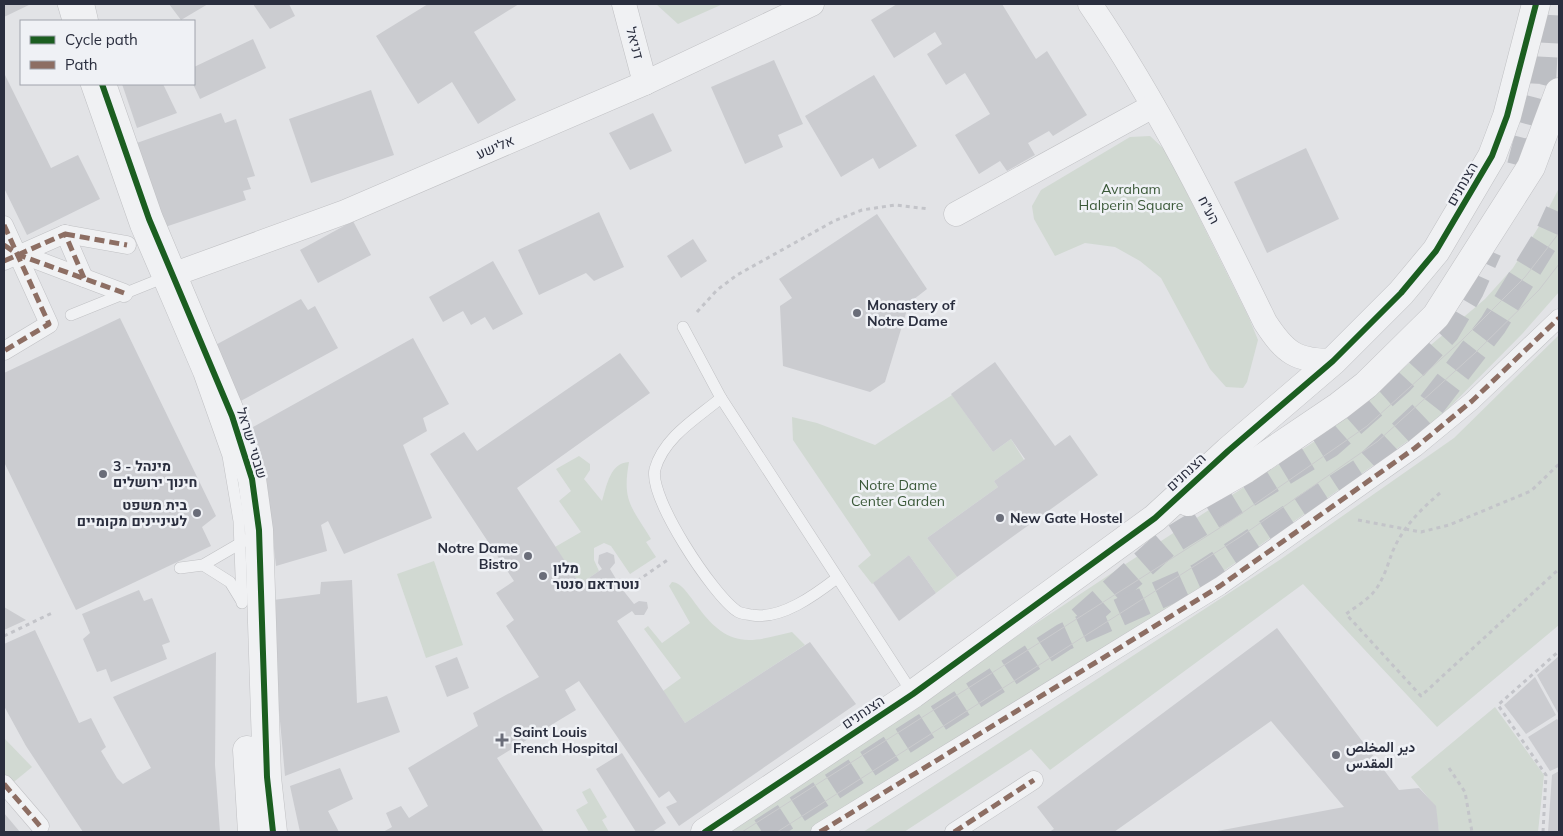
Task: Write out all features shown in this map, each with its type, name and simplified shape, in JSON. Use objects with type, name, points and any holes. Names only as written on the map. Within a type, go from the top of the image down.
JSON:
[{"type":"street","points":[[80,4],[84,20]]},
{"type":"street","name":"דניאל","points":[[624,4],[645,83]]},
{"type":"street","name":"אלישע","points":[[165,278],[346,212],[645,83],[812,4]]},
{"type":"street","name":"הע״ח","points":[[1090,4],[1120,48],[1153,106],[1228,246],[1265,322],[1277,340],[1292,354],[1309,360],[1333,361]]},
{"type":"street","name":"הצנחנים","points":[[710,831],[913,694],[1155,518],[1228,451],[1333,361],[1402,293],[1436,251],[1492,156],[1507,116],[1536,4]]},
{"type":"street","name":"שבטי ישראל","points":[[102,85],[150,219],[165,278],[215,373],[238,434],[252,479],[250,537],[267,777],[273,832]]},
{"type":"street","name":"הצנחנים","points":[[1155,518],[1215,488],[1291,440],[1340,406],[1366,385],[1436,316],[1531,167],[1559,92]]},
{"type":"street","points":[[956,214],[1153,106]]},
{"type":"street","points":[[4,225],[11,258]]},
{"type":"street","points":[[11,258],[65,234],[127,245]]},
{"type":"street","points":[[65,234],[84,278]]},
{"type":"street","points":[[4,245],[49,324],[4,351]]},
{"type":"street","points":[[11,258],[84,278],[124,293]]},
{"type":"street","points":[[820,832],[1220,586],[1415,448],[1472,401],[1559,318]]},
{"type":"street","name":"שבטי ישראל","points":[[242,603],[247,763],[252,832]]},
{"type":"street","points":[[954,832],[1034,780]]},
{"type":"street","points":[[4,784],[40,826]]},
{"type":"lane","points":[[63,4],[68,20]]},
{"type":"lane","name":"שבטי ישראל","points":[[86,85],[136,227],[165,278]]},
{"type":"lane","points":[[71,315],[165,278]]},
{"type":"lane","points":[[683,327],[721,398],[913,694]]},
{"type":"lane","points":[[721,398],[683,428],[664,448],[655,470],[655,484],[659,498],[688,549],[728,602],[738,612],[754,616],[781,611],[816,594],[837,578]]},
{"type":"lane","points":[[180,568],[203,565],[250,537]]},
{"type":"lane","name":"שבטי ישראל","points":[[242,603],[250,537]]},
{"type":"lane","points":[[203,565],[230,582],[242,603]]},
{"type":"path","points":[[683,327],[717,290],[738,275],[834,220],[862,210],[895,205],[920,207],[956,214]]},
{"type":"path","points":[[1322,514],[1421,532],[1449,525],[1531,491],[1559,464]]},
{"type":"path","points":[[1440,493],[1404,529],[1391,554],[1389,566],[1371,595],[1346,614],[1421,696],[1559,569]]},
{"type":"path","points":[[624,590],[676,555]]},
{"type":"path","points":[[4,636],[52,612]]},
{"type":"path","points":[[1543,832],[1546,774],[1498,704],[1559,651]]},
{"type":"path","points":[[1449,768],[1465,792],[1472,832]]},
{"type":"green space","points":[[656,4],[723,4],[678,24]]},
{"type":"green space","name":"Avraham Halperin Square","points":[[1150,136],[1166,151],[1249,318],[1258,340],[1247,382],[1243,388],[1226,387],[1210,369],[1161,278],[1140,261],[1115,247],[1085,243],[1055,256],[1034,219],[1032,206],[1041,190],[1130,137]]},
{"type":"green space","points":[[1559,188],[1559,292],[1523,333],[1436,421],[1184,599],[829,832],[722,832],[1121,567],[1326,434],[1485,299],[1513,268],[1541,223]]},
{"type":"green space","points":[[1559,335],[1559,625],[1437,727],[1303,584],[1050,770],[1031,749],[904,832],[863,832],[1281,559],[1454,438]]},
{"type":"green space","name":"Notre Dame Center Garden","points":[[952,395],[993,452],[1011,439],[1024,460],[994,481],[998,487],[927,538],[957,577],[936,593],[909,555],[872,584],[858,566],[871,555],[793,440],[792,417],[817,423],[875,445]]},
{"type":"green space","points":[[579,456],[590,464],[590,470],[584,479],[602,501],[613,471],[617,466],[629,462],[627,486],[630,503],[651,539],[646,542],[656,557],[630,574],[611,546],[604,543],[594,548],[594,560],[599,571],[580,584],[555,547],[581,532],[559,501],[571,491],[556,469]]},
{"type":"green space","points":[[434,561],[463,645],[426,658],[397,574]]},
{"type":"green space","points":[[672,582],[679,584],[686,591],[710,622],[734,638],[754,640],[792,632],[805,645],[685,723],[663,691],[681,678],[644,629],[648,626],[662,643],[690,623],[669,586]]},
{"type":"green space","points":[[1495,707],[1544,775],[1538,832],[1439,832],[1435,806],[1411,777]]},
{"type":"green space","points":[[4,738],[32,767],[4,790]]},
{"type":"green space","points":[[590,788],[607,817],[602,820],[609,832],[589,832],[576,810],[588,803],[582,792]]},
{"type":"building","points":[[4,4],[31,4],[4,17]]},
{"type":"building","points":[[169,4],[208,4],[181,20]]},
{"type":"building","points":[[253,4],[289,4],[295,16],[270,29]]},
{"type":"building","points":[[428,4],[519,4],[474,32],[516,100],[478,124],[452,82],[418,104],[376,36]]},
{"type":"building","points":[[897,4],[1002,4],[1036,59],[1047,51],[1087,115],[1053,136],[1049,131],[1028,143],[1035,155],[1007,171],[1000,161],[979,174],[955,135],[990,114],[965,73],[946,85],[927,54],[942,44],[935,32],[894,58],[871,20]]},
{"type":"building","points":[[253,39],[266,68],[200,99],[193,85],[195,85],[195,67]]},
{"type":"building","points":[[774,60],[803,124],[778,135],[783,147],[745,164],[711,87]]},
{"type":"building","points":[[4,73],[51,168],[78,155],[100,199],[27,235],[4,188]]},
{"type":"building","points":[[874,75],[917,146],[879,169],[873,158],[841,177],[805,116]]},
{"type":"building","points":[[122,85],[163,85],[177,113],[137,128]]},
{"type":"building","points":[[371,90],[394,155],[311,183],[289,119]]},
{"type":"building","points":[[221,113],[225,123],[236,119],[255,176],[247,178],[251,189],[243,191],[246,200],[162,228],[134,144]]},
{"type":"building","points":[[653,113],[672,151],[630,170],[609,133]]},
{"type":"building","points":[[1306,148],[1339,219],[1267,253],[1234,182]]},
{"type":"building","points":[[599,212],[624,267],[594,281],[586,273],[539,295],[518,250]]},
{"type":"building","points":[[877,214],[927,289],[909,303],[885,382],[870,392],[783,366],[780,306],[792,298],[779,279]]},
{"type":"building","points":[[353,221],[371,255],[318,283],[300,250]]},
{"type":"building","points":[[693,239],[707,261],[681,278],[667,256]]},
{"type":"building","points":[[493,261],[523,314],[493,330],[485,317],[471,325],[463,311],[443,322],[429,297]]},
{"type":"building","points":[[301,299],[308,310],[315,306],[338,348],[237,403],[208,349]]},
{"type":"building","name":"3 - מינהל חינוך ירושלים","points":[[120,318],[216,516],[202,527],[211,546],[76,610],[4,462],[4,373]]},
{"type":"building","points":[[413,338],[449,404],[423,418],[427,431],[403,445],[432,518],[344,554],[328,521],[321,525],[327,551],[276,566],[268,495],[253,427]]},
{"type":"building","name":"מלון נוטרדאם סנטר","points":[[620,353],[650,393],[517,488],[580,584],[602,569],[598,563],[599,555],[607,552],[614,555],[615,563],[610,569],[622,589],[634,604],[639,601],[647,602],[648,608],[644,615],[635,615],[632,611],[617,621],[685,723],[810,642],[856,704],[679,826],[666,807],[677,802],[669,791],[659,798],[579,681],[565,690],[576,710],[497,758],[544,832],[383,832],[392,827],[386,813],[401,806],[409,818],[428,806],[408,768],[478,726],[473,713],[539,677],[506,626],[514,620],[496,593],[514,581],[430,454],[464,432],[477,451]]},
{"type":"building","points":[[995,362],[1055,446],[1070,435],[1098,475],[957,577],[927,538],[998,487],[994,481],[1025,459],[1011,439],[993,452],[951,394]]},
{"type":"building","points":[[909,555],[936,593],[899,621],[873,583]]},
{"type":"building","points":[[352,580],[357,703],[387,696],[400,732],[285,776],[276,677],[273,600],[320,594],[321,582]]},
{"type":"building","points":[[139,590],[144,601],[152,598],[170,642],[162,645],[167,659],[111,682],[106,669],[97,672],[83,639],[90,633],[82,614]]},
{"type":"building","points":[[4,607],[26,620],[4,630]]},
{"type":"building","points":[[1277,628],[1399,790],[1419,788],[1436,806],[1439,832],[1212,832],[1344,807],[1271,721],[1114,832],[1049,832],[1054,829],[1037,807]]},
{"type":"building","points":[[35,630],[79,723],[91,718],[106,747],[101,751],[117,778],[123,784],[151,768],[113,697],[216,652],[215,765],[220,832],[83,832],[26,746],[4,706],[4,644]]},
{"type":"building","points":[[1559,656],[1559,715],[1537,675]]},
{"type":"building","points":[[457,657],[469,688],[447,697],[435,666]]},
{"type":"building","points":[[1535,677],[1556,715],[1526,734],[1504,705]]},
{"type":"building","points":[[1557,719],[1559,722],[1559,767],[1550,771],[1528,737]]},
{"type":"building","points":[[622,753],[666,823],[652,832],[636,832],[596,769]]},
{"type":"building","points":[[340,768],[353,799],[328,811],[339,832],[300,832],[290,786]]},
{"type":"building","points":[[1559,771],[1559,832],[1548,832],[1552,775]]},
{"type":"building","points":[[4,813],[20,832],[4,832]]},
{"type":"tunnel","points":[[1521,166],[1542,84],[1546,4]]},
{"type":"tunnel","points":[[762,832],[1064,637],[1199,577],[1361,472],[1428,409],[1493,325],[1549,234],[1559,212]]},
{"type":"tunnel","points":[[1081,620],[1167,543],[1329,444],[1400,381],[1446,331],[1470,290],[1488,250]]},
{"type":"tram line","points":[[742,832],[1229,522],[1367,426],[1462,340],[1525,277],[1559,233]]},
{"type":"tram line","points":[[777,832],[1240,537],[1378,441],[1475,353],[1539,290],[1559,264]]},
{"type":"marked path","points":[[4,225],[49,324],[4,351]]},
{"type":"marked path","points":[[65,234],[127,245]]},
{"type":"marked path","points":[[4,261],[65,234],[84,278]]},
{"type":"marked path","points":[[4,245],[19,255],[124,293]]},
{"type":"marked path","points":[[820,832],[1220,586],[1415,448],[1472,401],[1559,318]]},
{"type":"marked path","points":[[954,832],[1034,780]]},
{"type":"marked path","points":[[4,784],[40,826]]},
{"type":"cycle path","points":[[705,832],[913,694],[1155,518],[1228,451],[1333,361],[1401,293],[1436,251],[1492,156],[1507,116],[1536,4]]},
{"type":"cycle path","points":[[102,85],[149,219],[232,416],[252,479],[259,530],[267,777],[273,832]]},
{"type":"place","name":"Monastery of Notre Dame","points":[[857,313]]},
{"type":"place","name":"3 - מינהל חינוך ירושלים","points":[[103,474]]},
{"type":"place","name":"בית משפט לעיניינים מקומיים","points":[[197,513]]},
{"type":"place","name":"New Gate Hostel","points":[[1000,518]]},
{"type":"place","name":"Notre Dame Bistro","points":[[528,556]]},
{"type":"place","name":"מלון נוטרדאם סנטר","points":[[543,576]]},
{"type":"place","name":"Saint Louis French Hospital","points":[[502,740]]},
{"type":"place","name":"دير المخلص المقدس","points":[[1336,755]]}]
